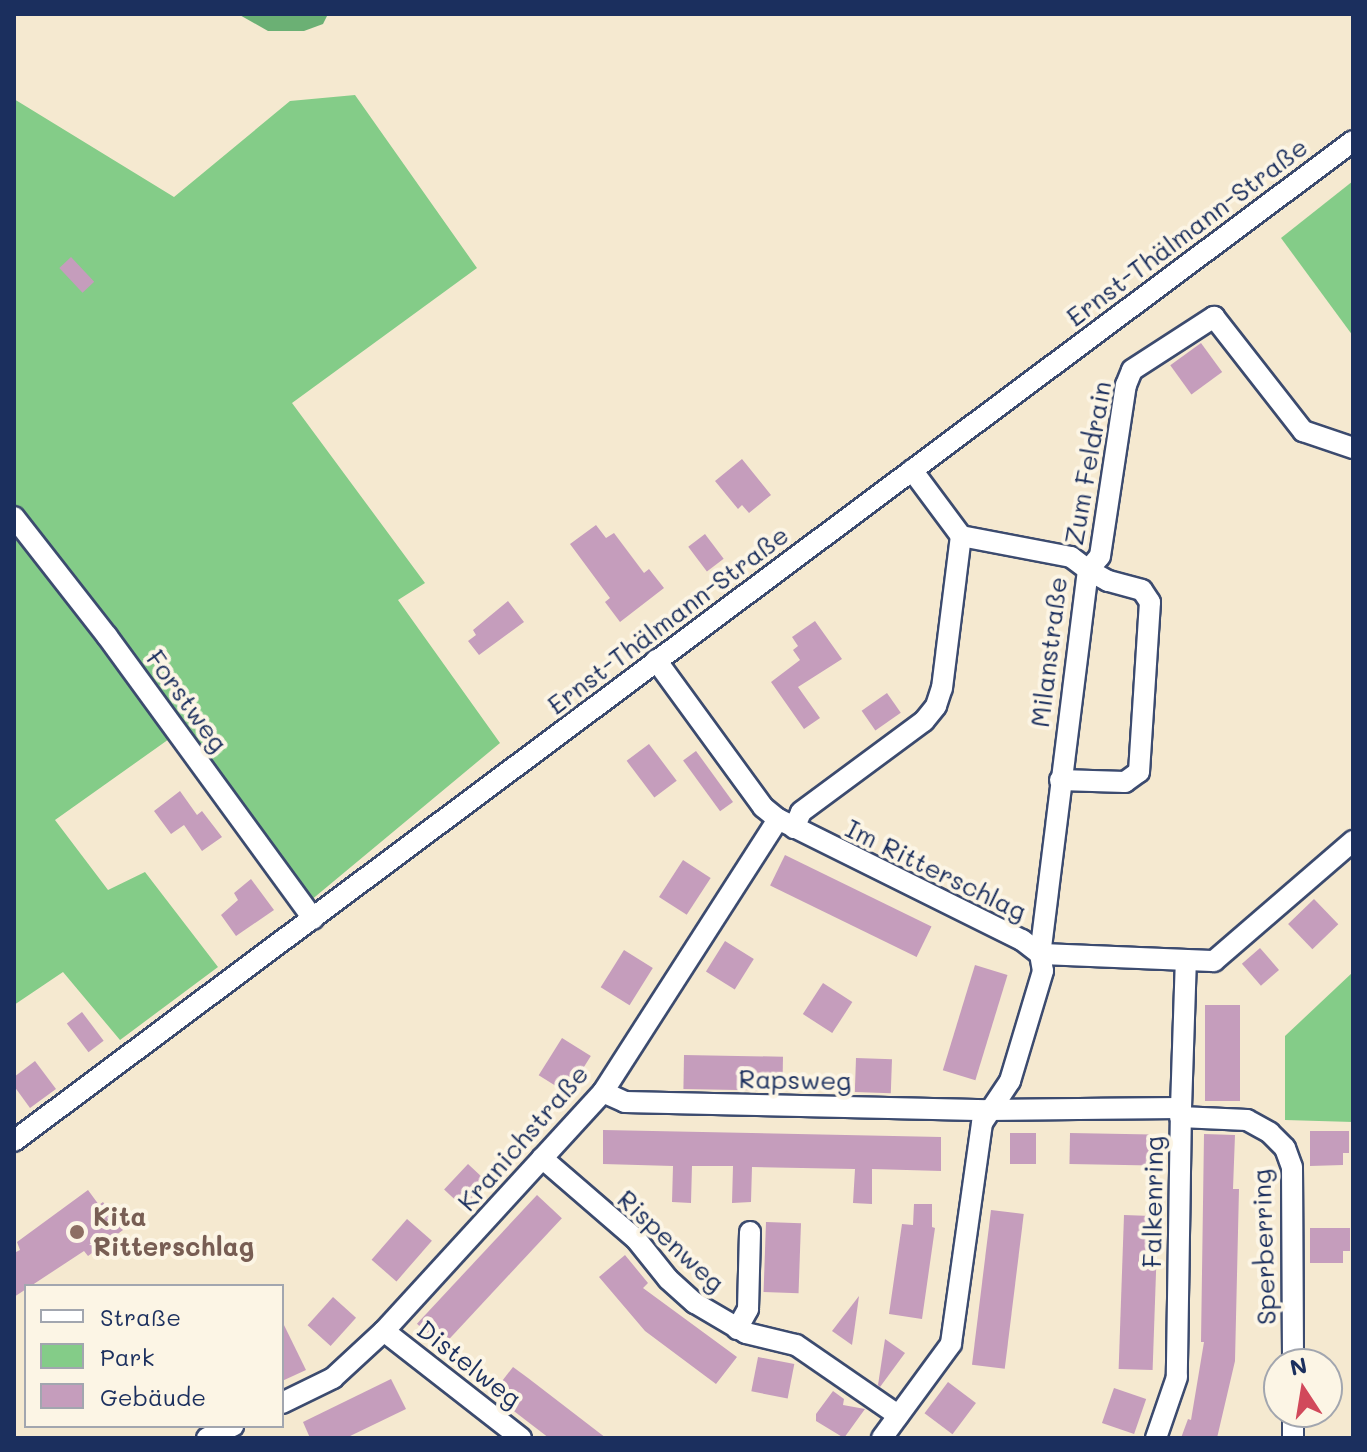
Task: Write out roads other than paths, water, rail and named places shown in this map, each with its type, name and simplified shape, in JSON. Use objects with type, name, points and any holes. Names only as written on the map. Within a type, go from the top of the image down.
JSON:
[{"type":"street","name":"Ernst-Thälmann-Straße","points":[[14,1141],[1353,141]]},
{"type":"street","name":"Zum Feldrain","points":[[1088,570],[1100,556],[1128,378],[1132,370],[1214,317],[1303,431],[1353,448]]},
{"type":"street","points":[[912,470],[961,536]]},
{"type":"street","name":"Forstweg","points":[[14,517],[107,636],[313,919]]},
{"type":"street","name":"Milanstraße","points":[[961,536],[1071,557],[1088,570],[1040,954]]},
{"type":"street","name":"Kranichstraße","points":[[284,1402],[333,1378],[384,1331],[603,1092],[786,824],[924,721],[936,706],[942,688],[961,536]]},
{"type":"street","points":[[1060,780],[1125,782],[1139,772],[1150,602],[1142,590],[1108,581],[1088,570]]},
{"type":"street","name":"Im Ritterschlag","points":[[656,660],[763,807],[786,824],[1022,940],[1040,954],[1043,971],[1010,1081],[988,1110],[978,1141],[951,1344],[882,1438]]},
{"type":"street","points":[[1040,954],[1214,961],[1353,841]]},
{"type":"street","points":[[1180,1113],[1186,960]]},
{"type":"street","name":"Rapsweg","points":[[603,1092],[625,1102],[988,1110]]},
{"type":"street","name":"Falkenring","points":[[988,1110],[1180,1113],[1177,1377],[1156,1438]]},
{"type":"street","name":"Sperberring","points":[[1180,1113],[1247,1120],[1270,1133],[1285,1148],[1292,1167],[1293,1348]]},
{"type":"street","name":"Rispenweg","points":[[542,1158],[636,1239],[681,1291],[737,1329],[796,1345],[898,1415]]},
{"type":"street","points":[[737,1329],[748,1309],[750,1232]]},
{"type":"street","name":"Distelweg","points":[[384,1331],[521,1438]]},
{"type":"street","points":[[207,1438],[229,1428]]},
{"type":"place","name":"Kita Ritterschlag","points":[[77,1232]]}]
